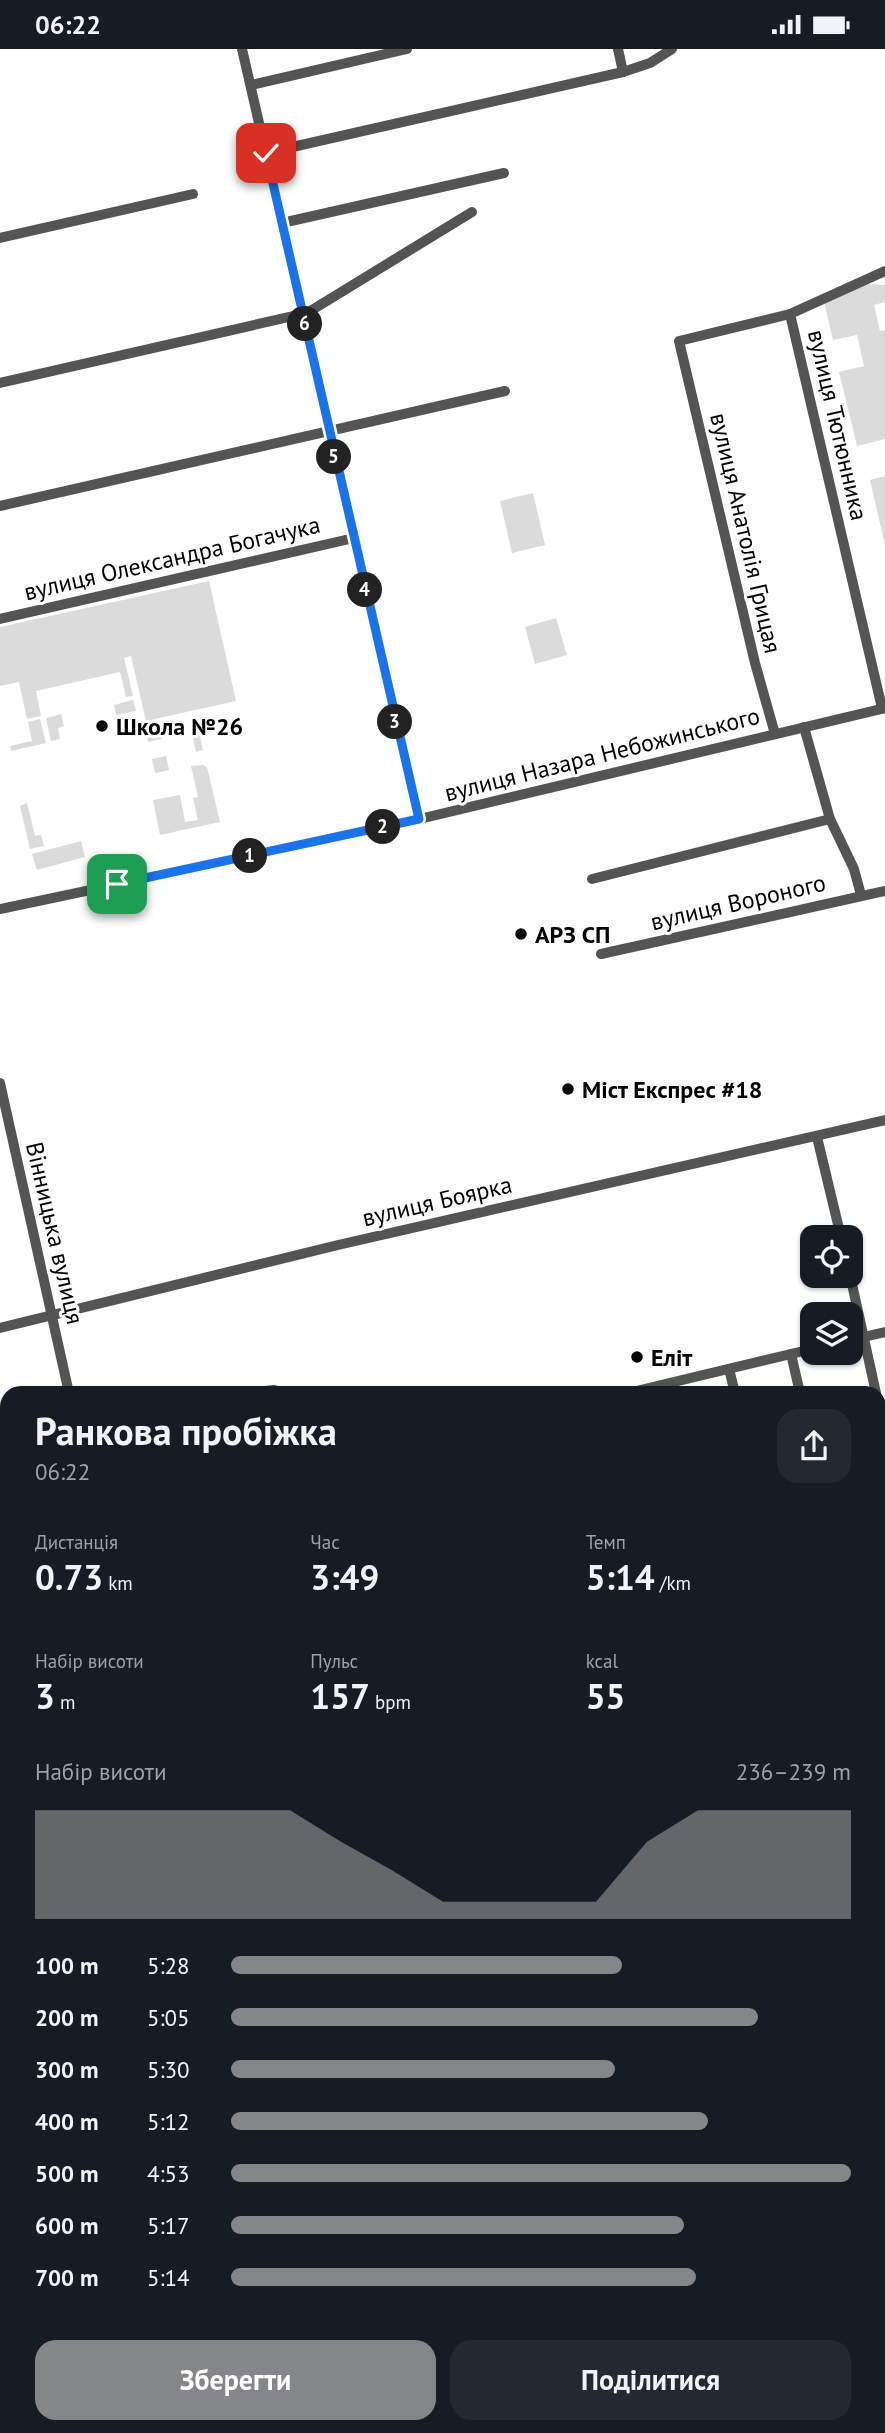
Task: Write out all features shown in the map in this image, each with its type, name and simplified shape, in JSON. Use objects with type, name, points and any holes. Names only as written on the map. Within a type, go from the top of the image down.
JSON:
[{"type":"street","points":[[242,49],[419,819]]},
{"type":"street","points":[[251,85],[407,49]]},
{"type":"street","points":[[618,49],[623,72]]},
{"type":"street","points":[[266,153],[623,72],[650,63],[672,49]]},
{"type":"street","points":[[282,223],[504,173]]},
{"type":"street","points":[[0,238],[193,194]]},
{"type":"street","points":[[0,383],[302,314],[472,212]]},
{"type":"street","points":[[790,314],[885,271]]},
{"type":"street","name":"вулиця Анатолія Грицая","points":[[775,734],[751,651],[679,341],[790,314]]},
{"type":"street","name":"вулиця Тютюнника","points":[[790,314],[884,708]]},
{"type":"street","points":[[0,506],[505,391]]},
{"type":"street","name":"вулиця Олександра Богачука","points":[[0,619],[354,538]]},
{"type":"street","name":"вулиця Назара Небожинського","points":[[0,909],[419,819],[884,708]]},
{"type":"street","points":[[804,727],[830,819],[854,869],[861,895]]},
{"type":"street","points":[[592,879],[830,819]]},
{"type":"street","name":"вулиця Вороного","points":[[601,954],[885,891]]},
{"type":"street","name":"Вінницька вулиця","points":[[0,1083],[67,1386]]},
{"type":"street","name":"вулиця Боярка","points":[[0,1328],[338,1245],[885,1120]]},
{"type":"street","points":[[817,1137],[838,1225]]},
{"type":"street","points":[[874,1386],[863,1337],[885,1332]]},
{"type":"street","points":[[660,1386],[800,1352]]},
{"type":"street","points":[[791,1354],[798,1386]]},
{"type":"street","points":[[729,1369],[733,1386]]},
{"type":"shaded area","points":[[863,284],[885,285],[885,302],[874,305],[880,331],[885,330],[885,439],[857,446],[839,372],[864,366],[857,335],[833,340],[824,302]]},
{"type":"shaded area","points":[[885,476],[885,545],[870,480]]},
{"type":"shaded area","points":[[533,493],[545,545],[512,553],[500,501]]},
{"type":"shaded area","points":[[209,581],[236,701],[146,721],[131,656],[124,658],[133,696],[126,697],[120,672],[36,691],[41,716],[27,719],[19,682],[0,686],[0,627]]},
{"type":"shaded area","points":[[556,618],[567,655],[535,664],[525,627]]},
{"type":"shaded area","points":[[133,700],[136,711],[116,715],[114,705]]},
{"type":"shaded area","points":[[61,714],[64,726],[58,728],[60,739],[51,741],[46,718]]},
{"type":"shaded area","points":[[40,719],[46,743],[11,751],[10,746],[32,741],[28,722]]},
{"type":"shaded area","points":[[158,723],[162,739],[148,742],[144,726]]},
{"type":"shaded area","points":[[197,723],[203,750],[196,752],[190,725]]},
{"type":"shaded area","points":[[166,756],[169,770],[155,773],[152,759]]},
{"type":"shaded area","points":[[191,766],[207,767],[220,822],[160,835],[153,800],[180,795],[185,822],[198,820],[193,798],[198,797]]},
{"type":"shaded area","points":[[27,803],[35,836],[41,835],[44,846],[30,849],[20,806]]},
{"type":"shaded area","points":[[81,841],[85,857],[37,870],[32,854]]},
{"type":"place","name":"Школа №26","points":[[102,726]]},
{"type":"place","name":"АРЗ СП","points":[[521,934]]},
{"type":"place","name":"Міст Експрес #18","points":[[568,1089]]},
{"type":"place","name":"Еліт","points":[[637,1357]]},
{"type":"route","points":[[117,884],[419,819],[266,153]]}]
